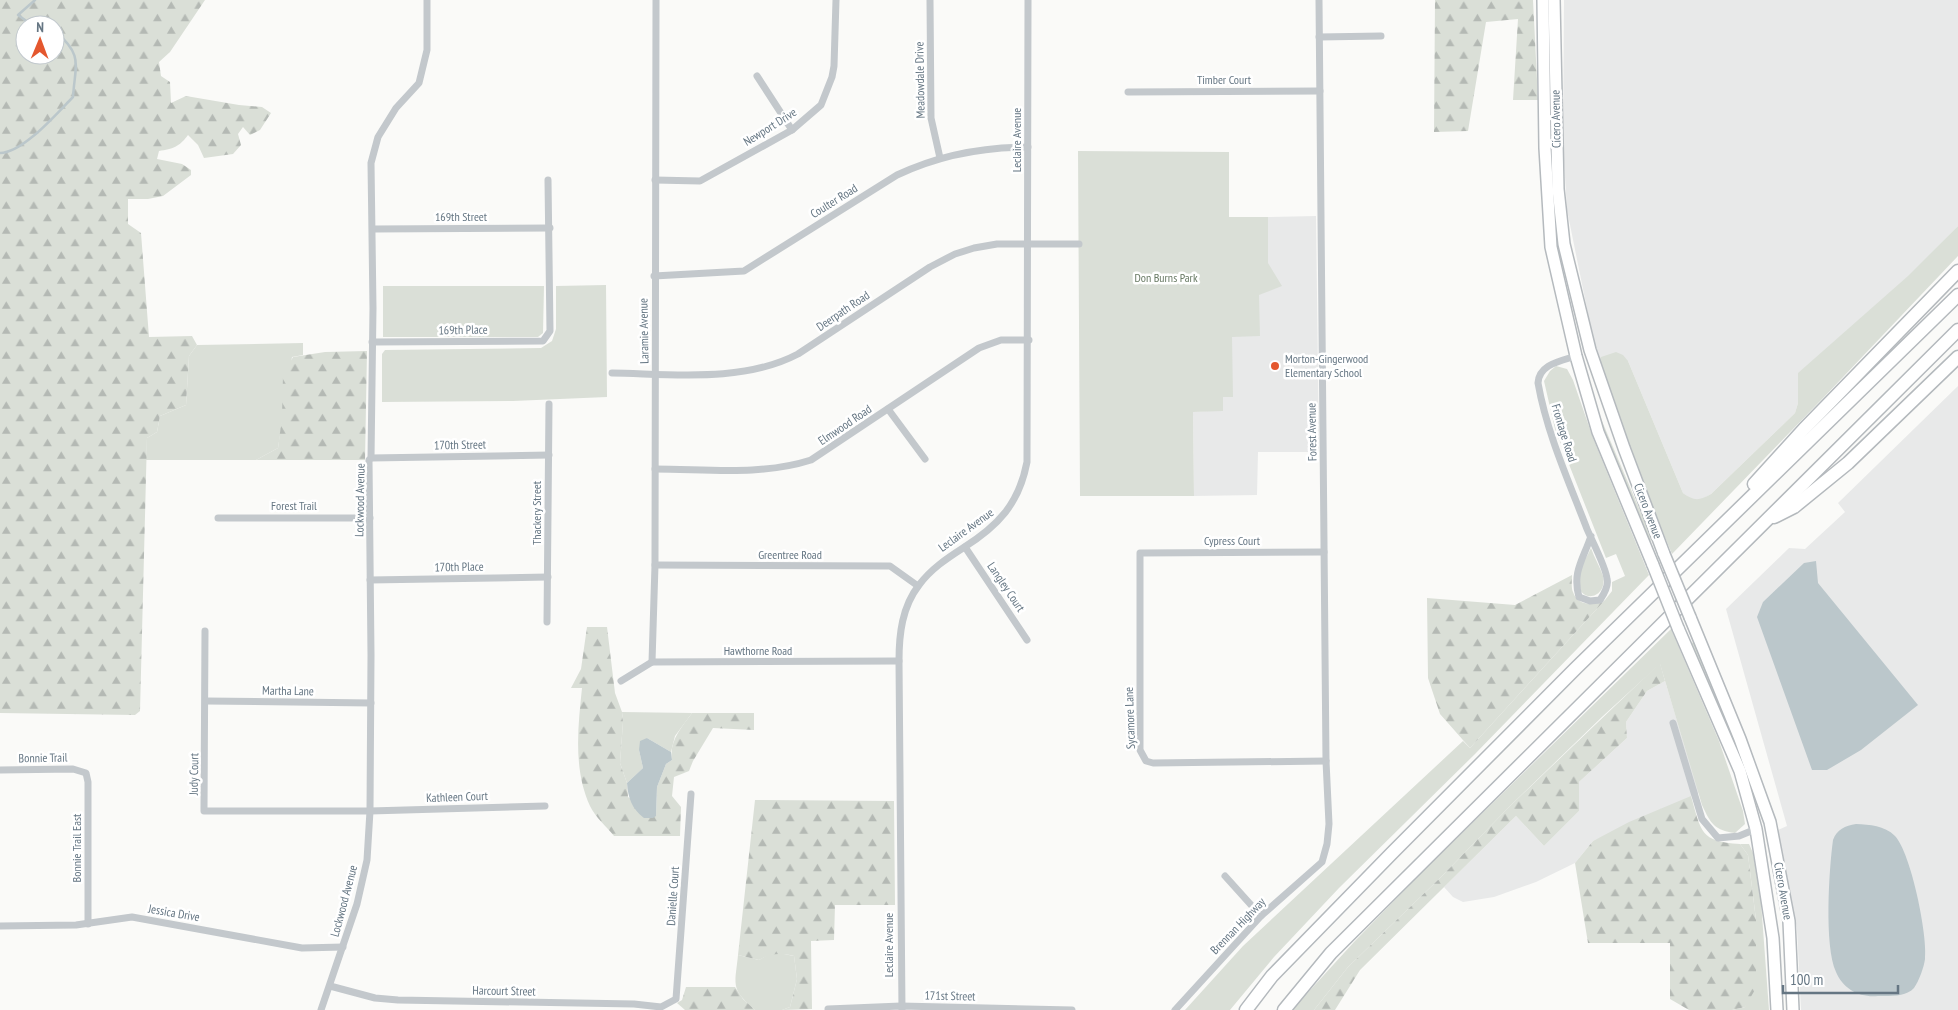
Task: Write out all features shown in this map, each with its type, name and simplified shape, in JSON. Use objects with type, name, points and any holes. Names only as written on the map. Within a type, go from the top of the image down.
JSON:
[{"type":"highway","points":[[1924,305],[1958,266]]},
{"type":"highway","points":[[1683,564],[1804,429],[1958,271]]},
{"type":"highway","points":[[1246,1010],[1272,976],[1575,669],[1958,296]]},
{"type":"highway","points":[[1284,1010],[1331,953],[1958,330]]},
{"type":"highway","points":[[1763,524],[1794,507],[1848,463],[1958,357]]},
{"type":"main road","name":"Cicero Avenue","points":[[1544,0],[1545,148],[1551,247],[1576,356],[1598,432],[1678,628],[1740,772],[1756,829],[1773,938],[1777,1010]]},
{"type":"main road","name":"Cicero Avenue","points":[[1554,0],[1558,189],[1564,244],[1590,350],[1624,448],[1664,554],[1740,739],[1770,822],[1789,921],[1793,1010]]},
{"type":"main road","points":[[1576,356],[1590,350]]},
{"type":"street","name":"Lockwood Avenue","points":[[321,1010],[357,904],[367,860],[370,812],[369,460],[371,458],[372,342],[371,163],[378,137],[396,108],[419,83],[427,50],[426,0]]},
{"type":"street","name":"Laramie Avenue","points":[[652,662],[655,565],[656,374],[654,276],[656,0]]},
{"type":"street","name":"Newport Drive","points":[[655,180],[700,181],[792,130],[821,106],[834,66],[836,0]]},
{"type":"street","name":"Meadowdale Drive","points":[[930,0],[931,118],[940,158]]},
{"type":"street","name":"Leclaire Avenue","points":[[902,1008],[899,661],[900,633],[903,619],[918,586],[942,561],[991,528],[1008,511],[1025,474],[1029,451],[1028,0]]},
{"type":"street","name":"Forest Avenue","points":[[1319,0],[1326,761],[1329,824],[1327,844],[1322,862]]},
{"type":"street","points":[[1319,37],[1381,36]]},
{"type":"street","points":[[756,76],[792,130]]},
{"type":"street","name":"Timber Court","points":[[1128,92],[1320,91]]},
{"type":"street","name":"Coulter Road","points":[[654,276],[744,271],[897,174],[940,158],[983,149],[1028,147]]},
{"type":"street","points":[[548,180],[550,228]]},
{"type":"street","name":"169th Street","points":[[372,229],[550,228]]},
{"type":"street","name":"169th Place","points":[[372,342],[543,341],[550,331],[550,228]]},
{"type":"street","name":"Deerpath Road","points":[[612,373],[730,374],[761,369],[784,362],[798,354],[943,260],[965,250],[986,245],[1028,243],[1079,244]]},
{"type":"street","name":"Elmwood Road","points":[[655,469],[766,470],[791,466],[811,460],[988,343],[1001,340],[1029,340]]},
{"type":"street","name":"Frontage Road","points":[[1576,356],[1544,368],[1539,376],[1538,383],[1567,481],[1608,579],[1605,592],[1600,600],[1590,601],[1579,596],[1575,582],[1590,536]]},
{"type":"street","name":"Thackery Street","points":[[547,622],[549,404]]},
{"type":"street","points":[[888,409],[925,459]]},
{"type":"street","name":"170th Street","points":[[371,458],[549,455]]},
{"type":"street","name":"Forest Trail","points":[[218,518],[370,518]]},
{"type":"street","name":"Langley Court","points":[[965,547],[1028,640]]},
{"type":"street","name":"Cypress Court","points":[[1140,553],[1324,552]]},
{"type":"street","name":"Sycamore Lane","points":[[1140,553],[1140,750],[1146,761],[1153,763],[1326,761]]},
{"type":"street","name":"Greentree Road","points":[[655,565],[890,566],[918,586]]},
{"type":"street","name":"170th Place","points":[[370,580],[548,577]]},
{"type":"street","name":"Judy Court","points":[[205,631],[204,811],[370,812]]},
{"type":"street","name":"Hawthorne Road","points":[[652,662],[899,661]]},
{"type":"street","points":[[622,681],[652,662]]},
{"type":"street","name":"Martha Lane","points":[[206,701],[371,703]]},
{"type":"street","points":[[1673,723],[1702,819],[1718,838],[1739,836],[1756,829]]},
{"type":"street","name":"Bonnie Trail","points":[[0,770],[73,769],[86,773]]},
{"type":"street","name":"Bonnie Trail East","points":[[86,773],[88,782],[88,924]]},
{"type":"street","name":"Danielle Court","points":[[676,999],[691,794]]},
{"type":"street","name":"Kathleen Court","points":[[370,812],[545,806]]},
{"type":"street","name":"Brennan Highway","points":[[1175,1010],[1261,916],[1322,862]]},
{"type":"street","points":[[1225,876],[1261,916]]},
{"type":"street","name":"Jessica Drive","points":[[0,926],[88,924],[132,917],[302,948],[343,947]]},
{"type":"street","name":"Harcourt Street","points":[[330,986],[375,998],[405,1000],[634,1004],[661,1007],[676,999]]},
{"type":"street","name":"171st Street","points":[[828,1009],[1072,1010]]},
{"type":"shaded area","points":[[1564,0],[1958,0],[1958,226],[1799,389],[1795,413],[1711,494],[1701,500],[1692,500],[1683,493],[1628,361],[1598,363],[1567,210],[1563,144]]},
{"type":"shaded area","name":"Morton-Gingerwood Elementary School","points":[[1316,216],[1319,452],[1258,452],[1257,495],[1194,496],[1193,412],[1223,410],[1223,397],[1232,336],[1259,295],[1268,263],[1268,217]]},
{"type":"shaded area","points":[[1958,386],[1958,1010],[1801,1010],[1797,929],[1778,830],[1787,826],[1726,609],[1789,548],[1805,549],[1845,512],[1838,503]]},
{"type":"shaded area","points":[[1816,561],[1818,583],[1918,705],[1861,750],[1827,770],[1812,770],[1757,617],[1763,602],[1804,563]]},
{"type":"shaded area","points":[[1665,681],[1699,793],[1593,841],[1575,863],[1536,882],[1494,897],[1463,902],[1453,897],[1444,887],[1516,816],[1544,846],[1579,811],[1579,782],[1627,738],[1626,722],[1647,691]]},
{"type":"shaded area","points":[[647,738],[671,752],[672,760],[666,764],[657,787],[656,816],[653,818],[644,818],[636,811],[628,794],[627,783],[643,768],[639,750],[640,741]]},
{"type":"shaded area","points":[[1856,824],[1872,825],[1891,832],[1901,845],[1907,859],[1921,914],[1925,959],[1918,982],[1907,993],[1893,996],[1859,994],[1848,988],[1839,978],[1832,960],[1828,907],[1833,840],[1842,829]]},
{"type":"green space","points":[[0,0],[205,0],[170,52],[159,62],[161,76],[170,82],[171,103],[186,96],[262,107],[271,113],[260,130],[250,135],[243,127],[238,134],[241,145],[233,154],[204,158],[198,145],[188,135],[175,147],[159,151],[157,159],[182,164],[191,170],[191,175],[163,196],[148,199],[128,199],[128,224],[141,233],[149,337],[192,336],[197,345],[189,356],[186,405],[160,416],[157,432],[147,438],[140,711],[135,715],[0,713]]},
{"type":"green space","points":[[1435,0],[1533,0],[1538,100],[1513,100],[1518,19],[1486,22],[1468,131],[1434,132]]},
{"type":"green space","name":"Don Burns Park","points":[[1078,151],[1229,152],[1229,217],[1268,217],[1268,263],[1282,286],[1259,295],[1260,336],[1232,337],[1233,397],[1223,397],[1223,411],[1193,412],[1194,496],[1080,496]]},
{"type":"green space","points":[[1958,226],[1958,256],[1672,554],[1630,454],[1598,363],[1601,357],[1616,352],[1623,355],[1628,361],[1683,493],[1694,499],[1703,498],[1711,494],[1795,413],[1798,403],[1798,373],[1908,276]]},
{"type":"green space","points":[[606,285],[607,397],[513,401],[382,402],[382,354],[385,350],[541,348],[552,341],[556,329],[556,286]]},
{"type":"green space","points":[[383,286],[544,286],[543,333],[538,337],[383,337]]},
{"type":"green space","points":[[303,343],[303,355],[292,357],[278,448],[256,460],[146,460],[147,438],[157,432],[160,416],[186,405],[189,356],[197,345]]},
{"type":"green space","points":[[367,351],[365,460],[256,460],[278,448],[282,417],[283,375],[293,357],[325,352]]},
{"type":"green space","points":[[1556,366],[1567,369],[1573,380],[1593,438],[1649,575],[1475,754],[1339,888],[1274,957],[1230,1010],[1185,1010],[1243,946],[1463,741],[1470,748],[1605,600],[1612,591],[1612,582],[1625,576],[1616,554],[1606,558],[1555,429],[1544,381],[1550,371]]},
{"type":"green space","points":[[1597,414],[1599,414],[1652,539],[1649,542]]},
{"type":"green space","points":[[1591,548],[1603,576],[1603,584],[1597,594],[1587,596],[1579,588],[1578,576]]},
{"type":"green space","points":[[1572,575],[1572,590],[1575,597],[1587,604],[1605,600],[1470,748],[1440,714],[1428,678],[1427,598],[1515,605]]},
{"type":"green space","points":[[587,627],[607,627],[615,693],[622,712],[620,763],[627,783],[628,797],[656,816],[657,787],[666,764],[672,760],[674,741],[692,713],[754,713],[754,730],[713,728],[689,771],[674,777],[672,796],[681,807],[680,836],[614,836],[590,806],[581,777],[579,763],[578,733],[582,688],[571,688],[581,669]]},
{"type":"green space","points":[[1671,629],[1719,741],[1743,811],[1745,824],[1735,833],[1728,832],[1714,825],[1708,817],[1702,805],[1660,664],[1510,806],[1441,877],[1348,967],[1314,1010],[1292,1010],[1354,942],[1426,868]]},
{"type":"green space","points":[[1694,641],[1745,768],[1691,644]]},
{"type":"green space","points":[[1660,663],[1665,681],[1647,691],[1626,722],[1627,738],[1579,782],[1579,811],[1544,846],[1516,816],[1360,970],[1335,1010],[1314,1010],[1348,967],[1441,877],[1510,806]]},
{"type":"green space","points":[[622,712],[692,713],[675,736],[671,752],[647,738],[639,750],[643,768],[627,783],[620,763]]},
{"type":"green space","points":[[1691,796],[1697,818],[1704,832],[1717,841],[1740,844],[1748,855],[1756,920],[1756,988],[1745,1007],[1732,1010],[1689,1010],[1670,999],[1670,943],[1588,943],[1575,863],[1593,841],[1629,822]]},
{"type":"green space","points":[[755,800],[894,801],[895,905],[835,905],[834,940],[811,941],[812,1009],[782,1010],[790,1007],[797,979],[794,956],[776,954],[759,960],[738,955]]},
{"type":"green space","points":[[1740,844],[1749,844],[1753,853],[1761,902],[1769,1010],[1732,1010],[1745,1007],[1755,951],[1756,920],[1748,855]]},
{"type":"green space","points":[[779,953],[794,956],[797,979],[790,1007],[782,1010],[755,1010],[741,996],[736,986],[738,955],[759,960],[767,955]]},
{"type":"green space","points":[[686,987],[735,987],[743,999],[755,1010],[685,1010],[677,1003],[682,1000]]},
{"type":"waterway","points":[[18,15],[35,0]]},
{"type":"waterway","points":[[0,153],[19,147],[29,140],[73,97],[76,61],[74,54],[65,41]]},
{"type":"place","name":"Morton-Gingerwood Elementary School","points":[[1275,366]]}]
